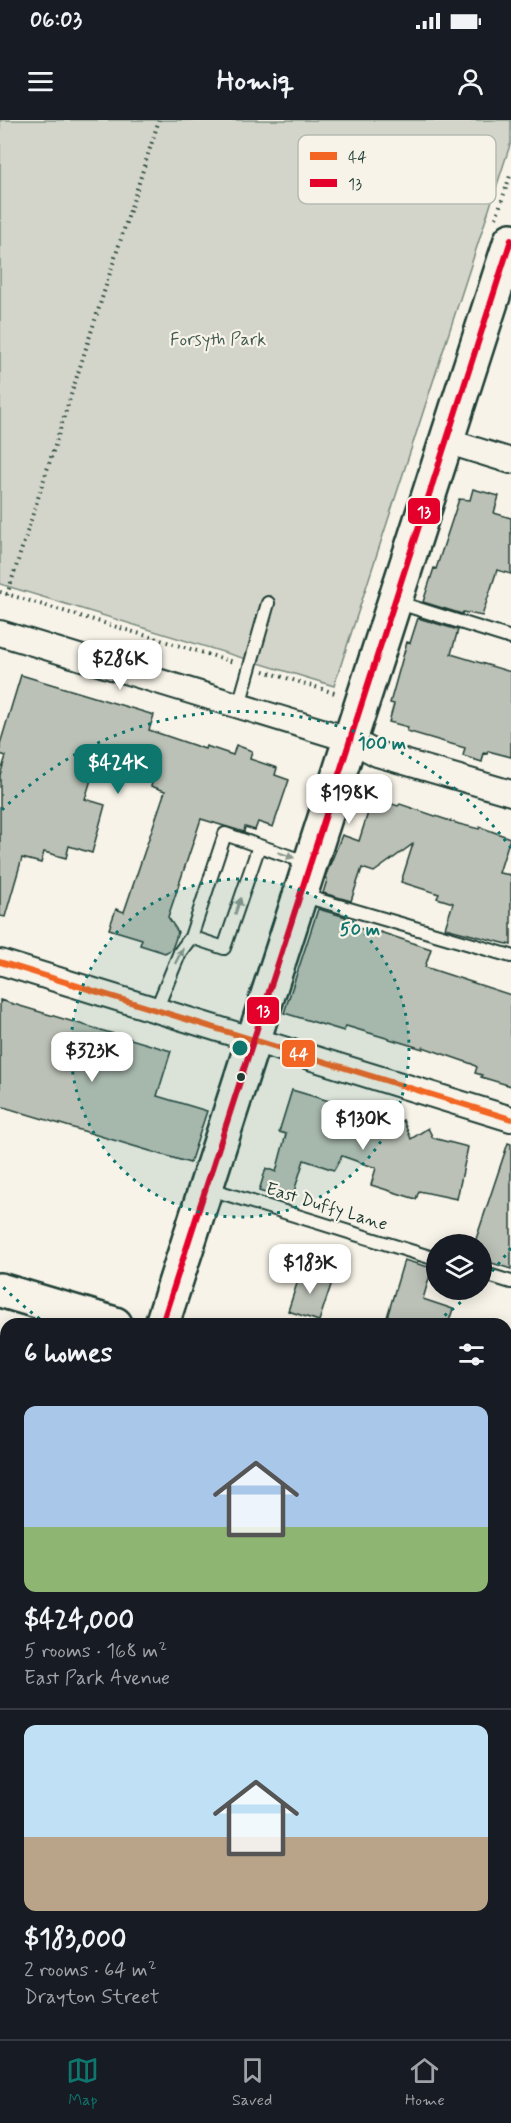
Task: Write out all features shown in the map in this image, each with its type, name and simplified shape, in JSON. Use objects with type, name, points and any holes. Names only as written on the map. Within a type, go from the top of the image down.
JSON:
[{"type":"main road","points":[[164,1318],[446,441],[498,296],[504,229]]},
{"type":"main road","points":[[0,1290],[42,1314],[70,1318]]},
{"type":"street","points":[[446,441],[511,461]]},
{"type":"street","points":[[7,635],[351,740],[377,754],[511,793]]},
{"type":"street","points":[[0,962],[511,1119]]},
{"type":"lane","points":[[395,602],[511,638]]},
{"type":"lane","points":[[238,705],[267,603]]},
{"type":"lane","points":[[156,1010],[180,952],[191,937],[225,834],[310,864]]},
{"type":"lane","points":[[191,937],[224,948],[259,846]]},
{"type":"lane","points":[[299,895],[511,956]]},
{"type":"lane","name":"East Duffy Lane","points":[[206,1187],[426,1256]]},
{"type":"lane","points":[[492,1276],[511,1282]]},
{"type":"path","points":[[7,595],[159,120]]},
{"type":"path","points":[[504,229],[511,173]]},
{"type":"path","points":[[0,592],[338,694],[342,683]]},
{"type":"green space","name":"Forsyth Park","points":[[0,120],[511,120],[511,142],[496,188],[496,135],[298,135],[298,204],[491,204],[334,686],[0,584]]},
{"type":"building","points":[[473,489],[499,496],[494,513],[511,518],[511,574],[497,570],[482,616],[463,612],[462,614],[423,602],[459,499],[470,500]]},
{"type":"building","points":[[418,618],[458,630],[451,654],[511,672],[511,757],[488,751],[487,754],[484,753],[482,762],[463,756],[465,748],[407,731],[408,727],[389,722],[394,704],[390,703],[407,642],[410,643]]},
{"type":"building","points":[[21,675],[154,715],[149,730],[205,749],[206,746],[233,755],[236,745],[252,751],[250,759],[277,768],[275,775],[289,780],[273,827],[258,822],[255,830],[245,827],[244,832],[201,819],[168,917],[178,932],[172,949],[165,953],[140,945],[142,939],[109,929],[116,909],[124,912],[165,791],[151,786],[156,772],[99,754],[85,799],[105,805],[92,853],[69,846],[66,858],[44,852],[41,863],[22,858],[5,917],[0,916],[0,775],[6,756],[0,754],[0,744]]},
{"type":"building","points":[[376,799],[398,806],[400,804],[459,824],[479,829],[480,827],[510,838],[499,873],[511,875],[511,945],[445,928],[453,903],[437,898],[439,894],[401,882],[413,844],[374,872],[362,868],[351,901],[323,893],[327,880],[325,877],[342,835],[359,841],[372,800],[375,802]]},
{"type":"building","points":[[318,909],[346,917],[344,923],[431,949],[425,967],[511,995],[511,1086],[481,1077],[482,1075],[475,1073],[477,1067],[472,1064],[423,1047],[423,1049],[346,1026],[344,1031],[284,1013]]},
{"type":"building","points":[[0,1000],[171,1051],[157,1096],[207,1111],[190,1163],[0,1106]]},
{"type":"building","points":[[292,1090],[336,1103],[348,1108],[352,1115],[389,1128],[390,1125],[394,1126],[403,1120],[411,1139],[428,1128],[433,1138],[468,1147],[457,1199],[419,1191],[416,1199],[371,1185],[376,1168],[342,1156],[334,1170],[304,1160],[291,1201],[259,1191],[266,1168],[276,1172],[286,1134],[279,1132]]},
{"type":"building","points":[[508,1143],[511,1144],[511,1269],[492,1263],[492,1234],[478,1234]]},
{"type":"building","points":[[404,1260],[426,1266],[426,1289],[423,1299],[453,1309],[450,1318],[387,1318]]},
{"type":"building","points":[[302,1268],[333,1279],[320,1318],[310,1318],[288,1311]]},
{"type":"transit line","name":"13","points":[[164,1318],[511,240]]},
{"type":"transit line","name":"44","points":[[0,962],[511,1119]]}]
